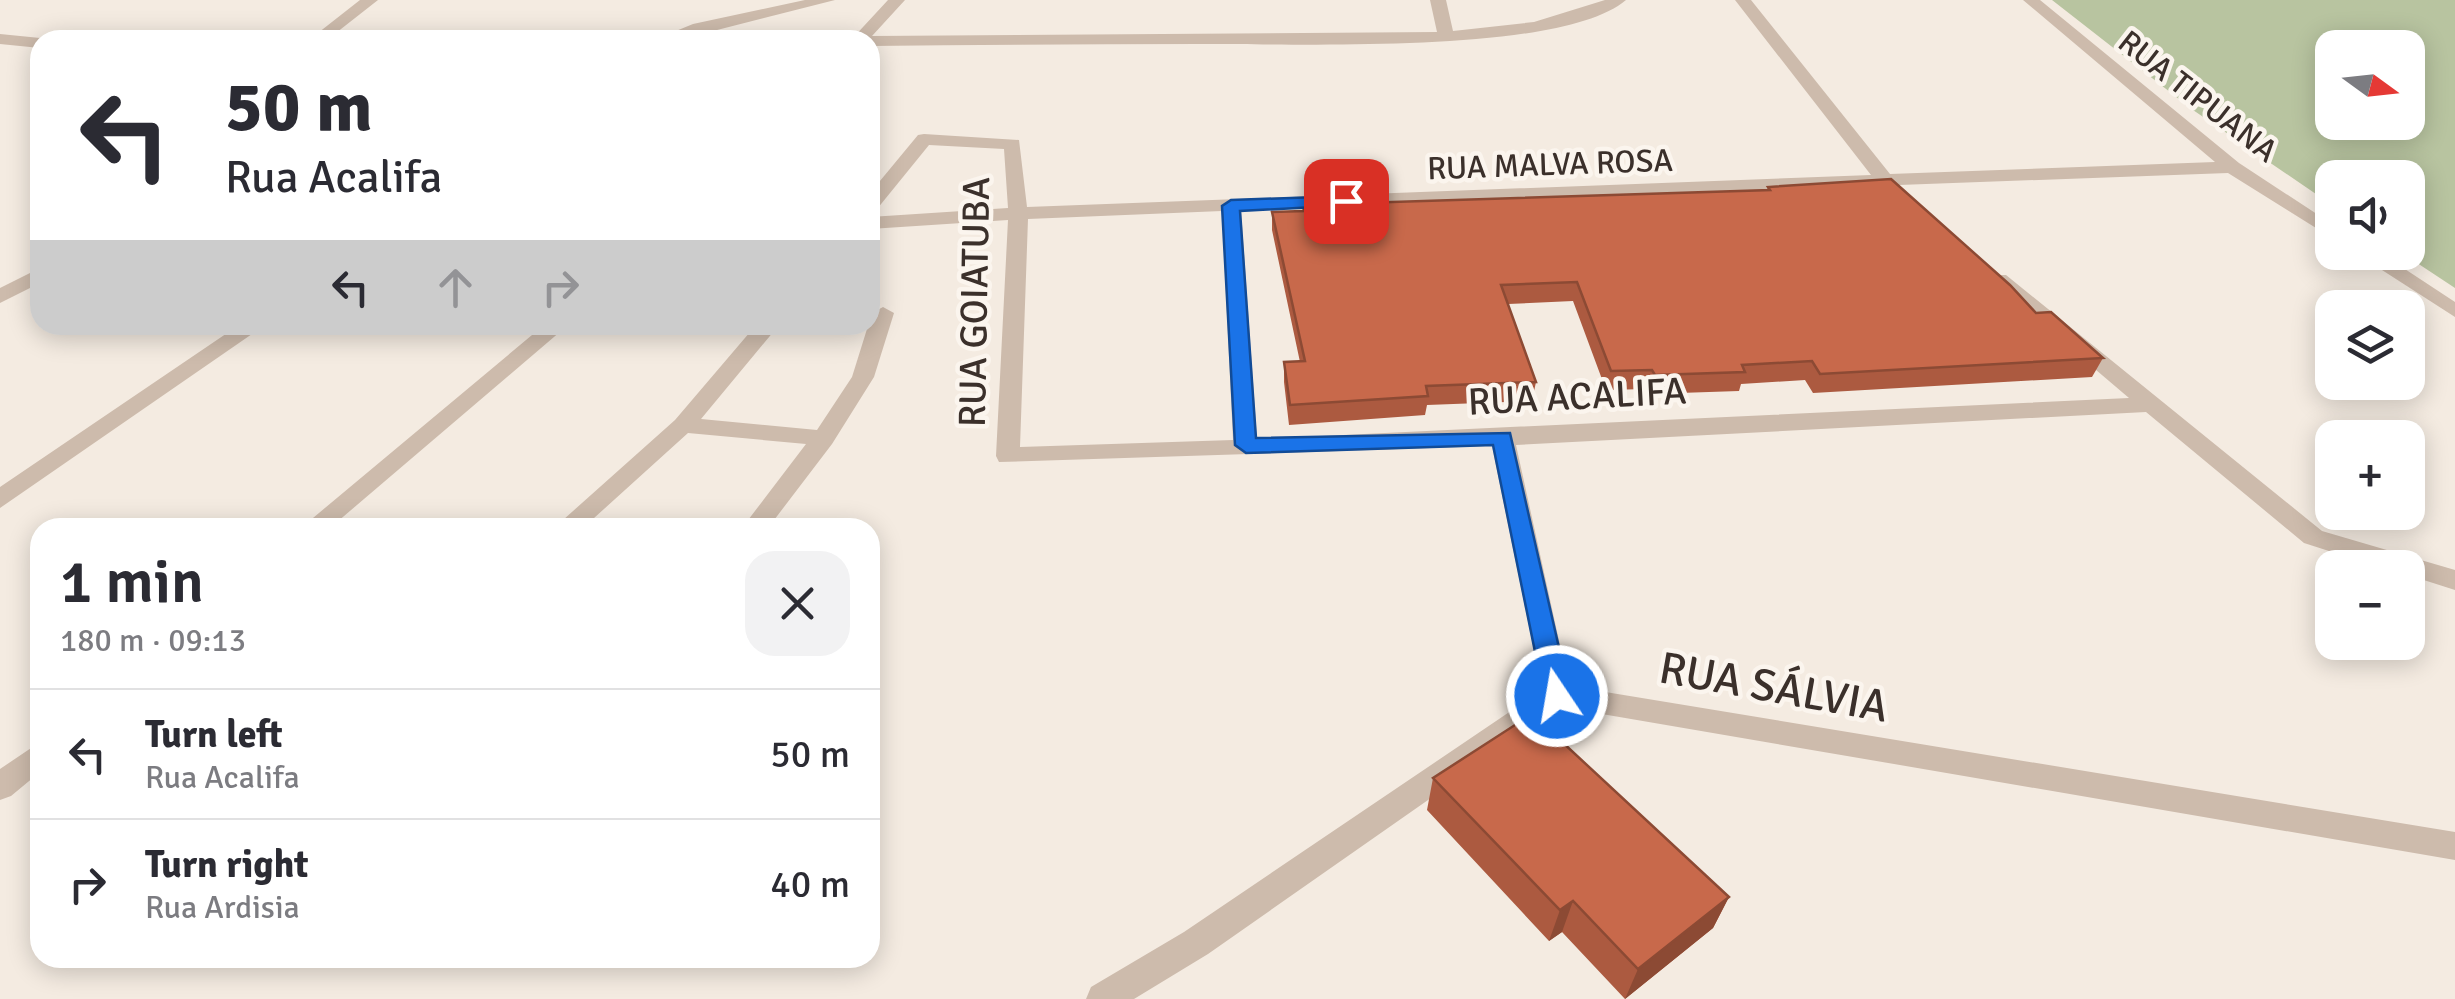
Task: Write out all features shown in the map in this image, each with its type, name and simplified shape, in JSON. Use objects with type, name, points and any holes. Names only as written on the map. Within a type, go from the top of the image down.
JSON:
[{"type":"street","points":[[330,30],[370,0]]},
{"type":"street","points":[[690,30],[827,0]]},
{"type":"street","points":[[868,30],[897,0]]},
{"type":"street","points":[[1438,0],[1446,37]]},
{"type":"street","points":[[880,41],[1446,37],[1525,30],[1596,12],[1618,0]]},
{"type":"street","points":[[1743,0],[1882,181],[1912,206]]},
{"type":"street","name":"RUA TIPUANA","points":[[2031,0],[2232,167],[2315,221]]},
{"type":"street","points":[[0,38],[30,42]]},
{"type":"street","name":"RUA GOIATUBA","points":[[880,193],[924,140],[1013,144],[1018,214],[1008,456]]},
{"type":"street","name":"RUA MALVA ROSA","points":[[880,223],[1018,214],[2232,167]]},
{"type":"street","points":[[1231,206],[1246,445]]},
{"type":"street","points":[[1986,268],[2313,537],[2455,580]]},
{"type":"street","points":[[2392,270],[2455,311]]},
{"type":"street","points":[[0,297],[30,280]]},
{"type":"street","points":[[880,323],[883,313]]},
{"type":"street","points":[[0,499],[239,335]]},
{"type":"street","points":[[325,518],[545,335]]},
{"type":"street","points":[[577,518],[683,425],[760,335]]},
{"type":"street","points":[[762,518],[824,438],[863,377],[876,335]]},
{"type":"street","name":"RUA ACALIFA","points":[[1008,456],[1502,438],[2148,404]]},
{"type":"street","points":[[683,425],[824,438]]},
{"type":"street","points":[[1103,999],[1196,943],[1557,696],[1502,438]]},
{"type":"street","name":"RUA SÁLVIA","points":[[1557,696],[2455,846]]},
{"type":"street","points":[[0,787],[30,762]]},
{"type":"green space","points":[[2052,0],[2455,0],[2455,288],[2425,268],[2425,160],[2315,160],[2315,193],[2193,110]]},
{"type":"building","points":[[1891,179],[2036,313],[2051,312],[2103,358],[1820,374],[1812,361],[1742,365],[1745,372],[1655,375],[1652,370],[1611,371],[1577,282],[1501,285],[1536,382],[1426,386],[1428,396],[1290,405],[1284,362],[1305,361],[1272,212],[1304,211],[1303,206],[1329,204],[1770,190],[1768,187]]},
{"type":"building","points":[[1532,714],[1729,897],[1638,969],[1573,901],[1560,910],[1433,778]]},
{"type":"route","points":[[1346,201],[1231,206],[1246,445],[1502,438],[1557,696]]}]
